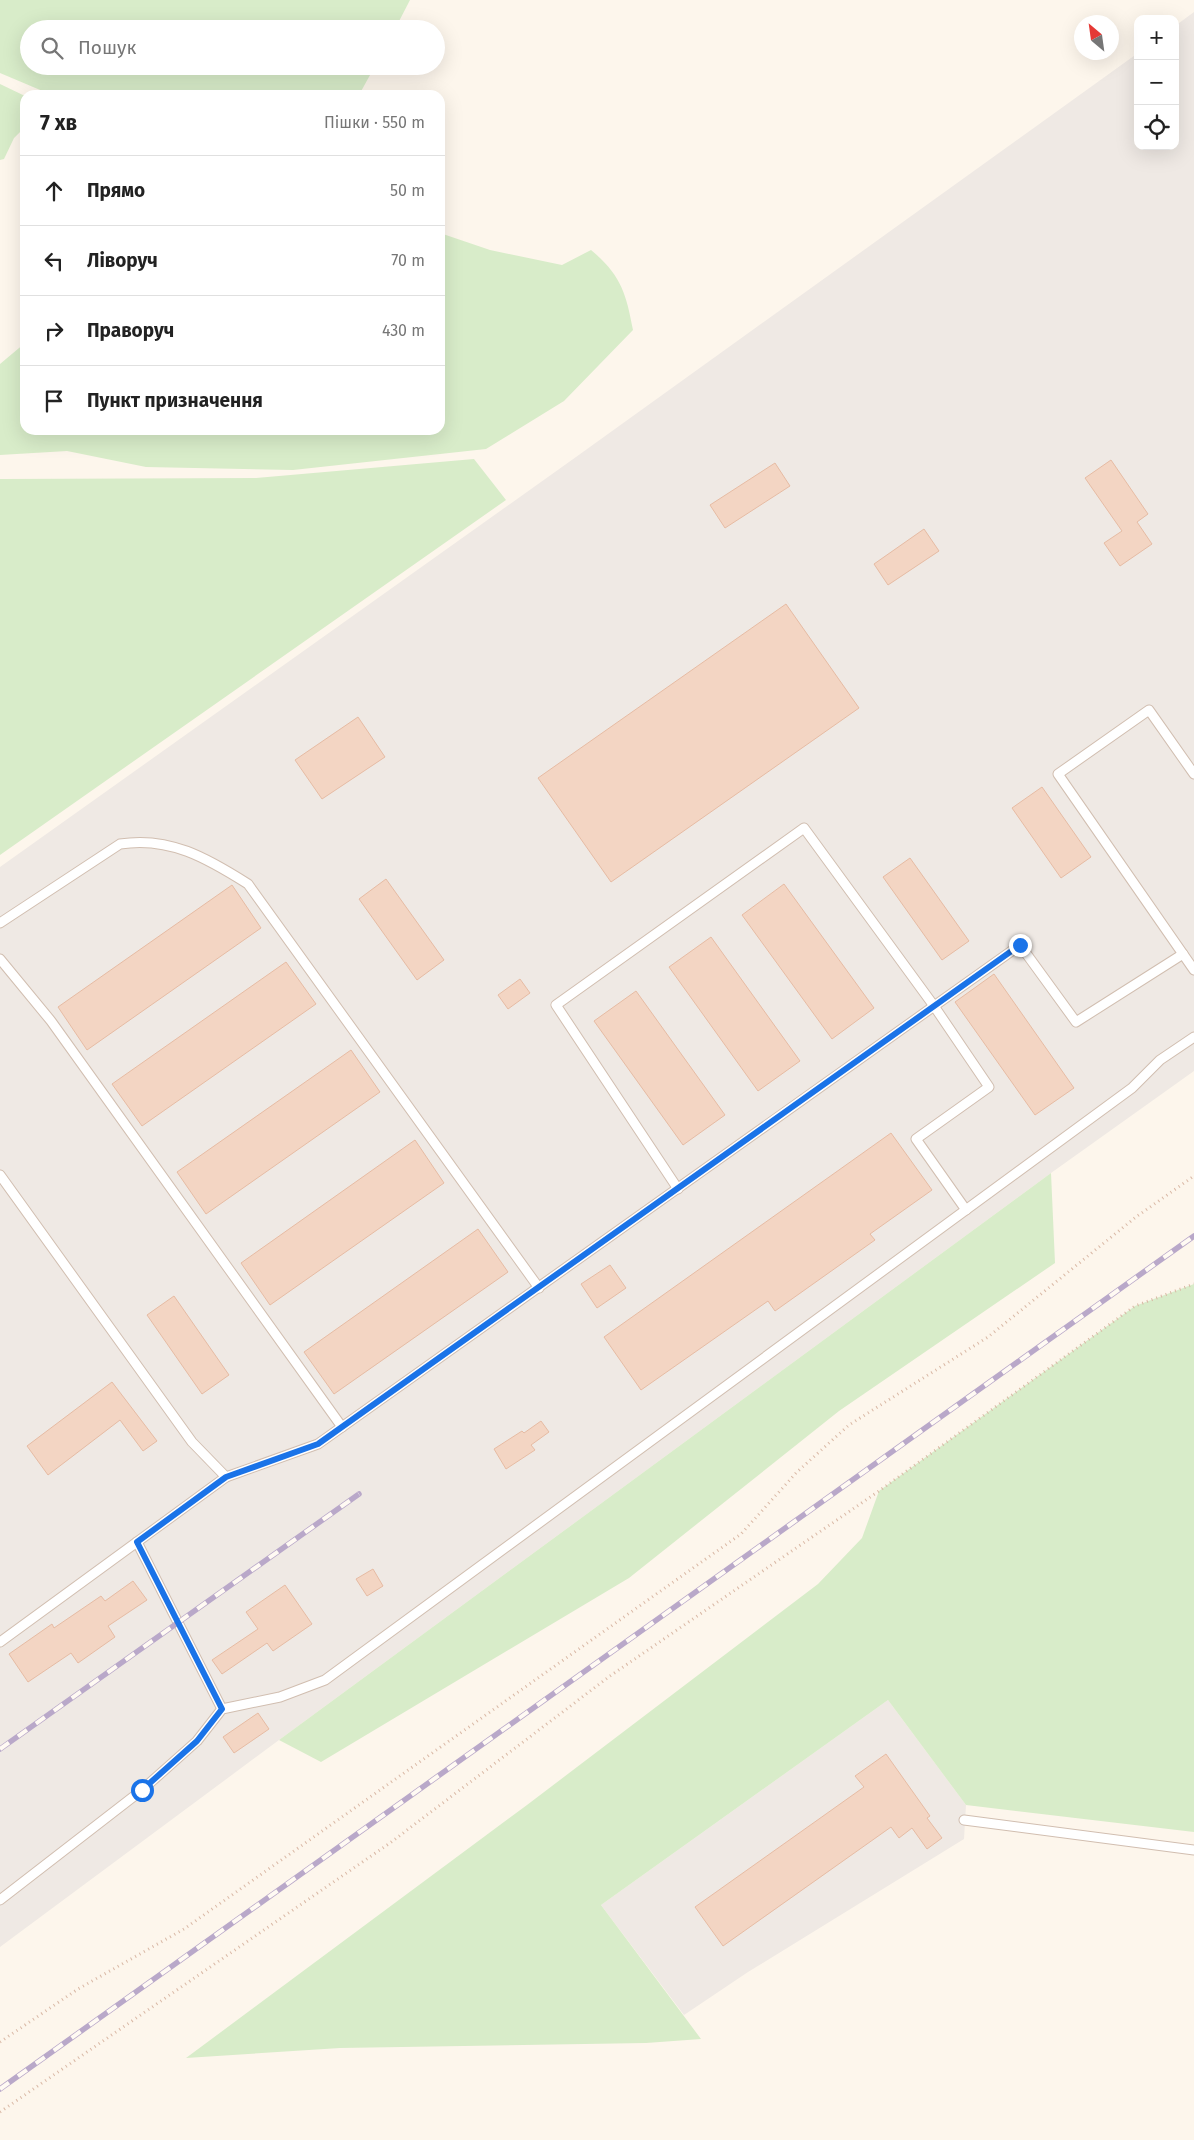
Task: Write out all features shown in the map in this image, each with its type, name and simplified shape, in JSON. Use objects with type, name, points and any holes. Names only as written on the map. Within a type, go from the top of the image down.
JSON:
[{"type":"lane","points":[[1194,774],[1149,710],[1058,774],[1194,968]]},
{"type":"lane","points":[[678,1189],[556,1005],[804,828],[934,1006],[989,1087],[916,1139],[966,1210]]},
{"type":"lane","points":[[0,924],[120,844],[140,841],[168,845],[212,862],[248,884],[539,1288]]},
{"type":"lane","points":[[0,1642],[226,1477],[318,1444],[1020,945],[1076,1022],[1184,954]]},
{"type":"lane","points":[[0,958],[51,1021],[342,1427]]},
{"type":"lane","points":[[0,1900],[142,1790],[197,1741],[222,1709],[280,1697],[325,1680],[1132,1088],[1160,1060],[1194,1037]]},
{"type":"lane","points":[[0,1175],[192,1442],[226,1477]]},
{"type":"lane","points":[[137,1542],[222,1709]]},
{"type":"lane","points":[[964,1820],[1194,1850]]},
{"type":"path","points":[[0,2042],[78,1989],[184,1929],[741,1534],[797,1472],[849,1425],[988,1337],[1136,1217],[1194,1176]]},
{"type":"path","points":[[0,2112],[390,1842],[610,1676],[879,1491],[1135,1306],[1194,1284]]},
{"type":"shaded area","points":[[1194,12],[1194,1071],[1051,1173],[0,1947],[0,867],[576,457],[1134,56],[1134,150],[1179,150],[1179,23]]},
{"type":"shaded area","points":[[888,1700],[966,1805],[964,1839],[748,1972],[684,2015],[601,1905]]},
{"type":"green space","points":[[0,0],[410,0],[400,20],[20,20],[20,75],[370,75],[362,90],[40,90],[0,73]]},
{"type":"green space","points":[[0,84],[20,94],[20,132],[14,138],[4,159],[0,160]]},
{"type":"green space","points":[[445,235],[490,250],[562,265],[591,250],[609,268],[621,286],[628,305],[633,330],[564,401],[486,449],[293,470],[146,467],[67,451],[0,455],[0,364],[20,347],[20,435],[445,435]]},
{"type":"green space","points":[[474,459],[506,500],[0,855],[0,479],[256,478]]},
{"type":"green space","points":[[1051,1173],[1055,1263],[839,1411],[629,1578],[321,1762],[279,1740]]},
{"type":"green space","points":[[1194,1284],[1194,1832],[966,1805],[888,1700],[601,1905],[701,2039],[646,2043],[340,2048],[186,2058],[527,1805],[818,1584],[862,1538],[879,1491],[1135,1306]]},
{"type":"building","points":[[1111,460],[1148,514],[1137,522],[1152,544],[1120,566],[1104,543],[1122,531],[1085,478]]},
{"type":"building","points":[[775,463],[790,486],[725,528],[710,505]]},
{"type":"building","points":[[924,529],[939,551],[888,585],[874,564]]},
{"type":"building","points":[[786,604],[859,708],[611,882],[538,778]]},
{"type":"building","points":[[358,717],[385,757],[322,799],[295,760]]},
{"type":"building","points":[[1042,787],[1091,857],[1061,878],[1012,808]]},
{"type":"building","points":[[910,858],[969,941],[942,960],[883,877]]},
{"type":"building","points":[[386,879],[444,960],[417,980],[359,899]]},
{"type":"building","points":[[784,884],[874,1008],[832,1039],[742,915]]},
{"type":"building","points":[[232,885],[261,928],[87,1050],[58,1007]]},
{"type":"building","points":[[711,937],[800,1061],[758,1091],[669,967]]},
{"type":"building","points":[[286,962],[316,1004],[142,1126],[112,1084]]},
{"type":"building","points":[[994,974],[1074,1088],[1035,1115],[955,1002]]},
{"type":"building","points":[[520,979],[530,993],[508,1009],[498,995]]},
{"type":"building","points":[[636,991],[725,1115],[683,1145],[594,1021]]},
{"type":"building","points":[[351,1050],[380,1092],[206,1214],[177,1172]]},
{"type":"building","points":[[891,1133],[932,1190],[870,1234],[875,1240],[775,1311],[768,1301],[641,1390],[604,1337]]},
{"type":"building","points":[[415,1140],[444,1183],[270,1305],[241,1263]]},
{"type":"building","points":[[478,1229],[508,1272],[334,1394],[304,1352]]},
{"type":"building","points":[[610,1265],[626,1288],[597,1308],[581,1284]]},
{"type":"building","points":[[174,1296],[229,1375],[202,1394],[147,1315]]},
{"type":"building","points":[[112,1382],[157,1441],[143,1451],[120,1420],[48,1475],[27,1446]]},
{"type":"building","points":[[541,1421],[549,1432],[531,1445],[535,1450],[506,1469],[494,1449],[522,1431],[524,1433]]},
{"type":"building","points":[[373,1569],[383,1586],[367,1596],[356,1579]]},
{"type":"building","points":[[133,1581],[147,1600],[108,1626],[115,1637],[78,1663],[71,1653],[28,1682],[9,1654],[52,1624],[54,1628],[101,1596],[105,1601]]},
{"type":"building","points":[[285,1585],[312,1624],[273,1651],[267,1643],[222,1674],[212,1660],[258,1629],[246,1612]]},
{"type":"building","points":[[258,1713],[269,1729],[234,1753],[223,1737]]},
{"type":"building","points":[[886,1754],[930,1816],[927,1818],[942,1838],[927,1849],[912,1828],[899,1838],[891,1827],[723,1946],[695,1907],[864,1787],[855,1776]]},
{"type":"railway","points":[[0,2089],[1194,1236]]},
{"type":"railway","points":[[0,1749],[359,1494]]},
{"type":"route","points":[[142,1790],[197,1741],[222,1709],[177,1624],[137,1542],[226,1477],[318,1444],[1020,945]]}]
